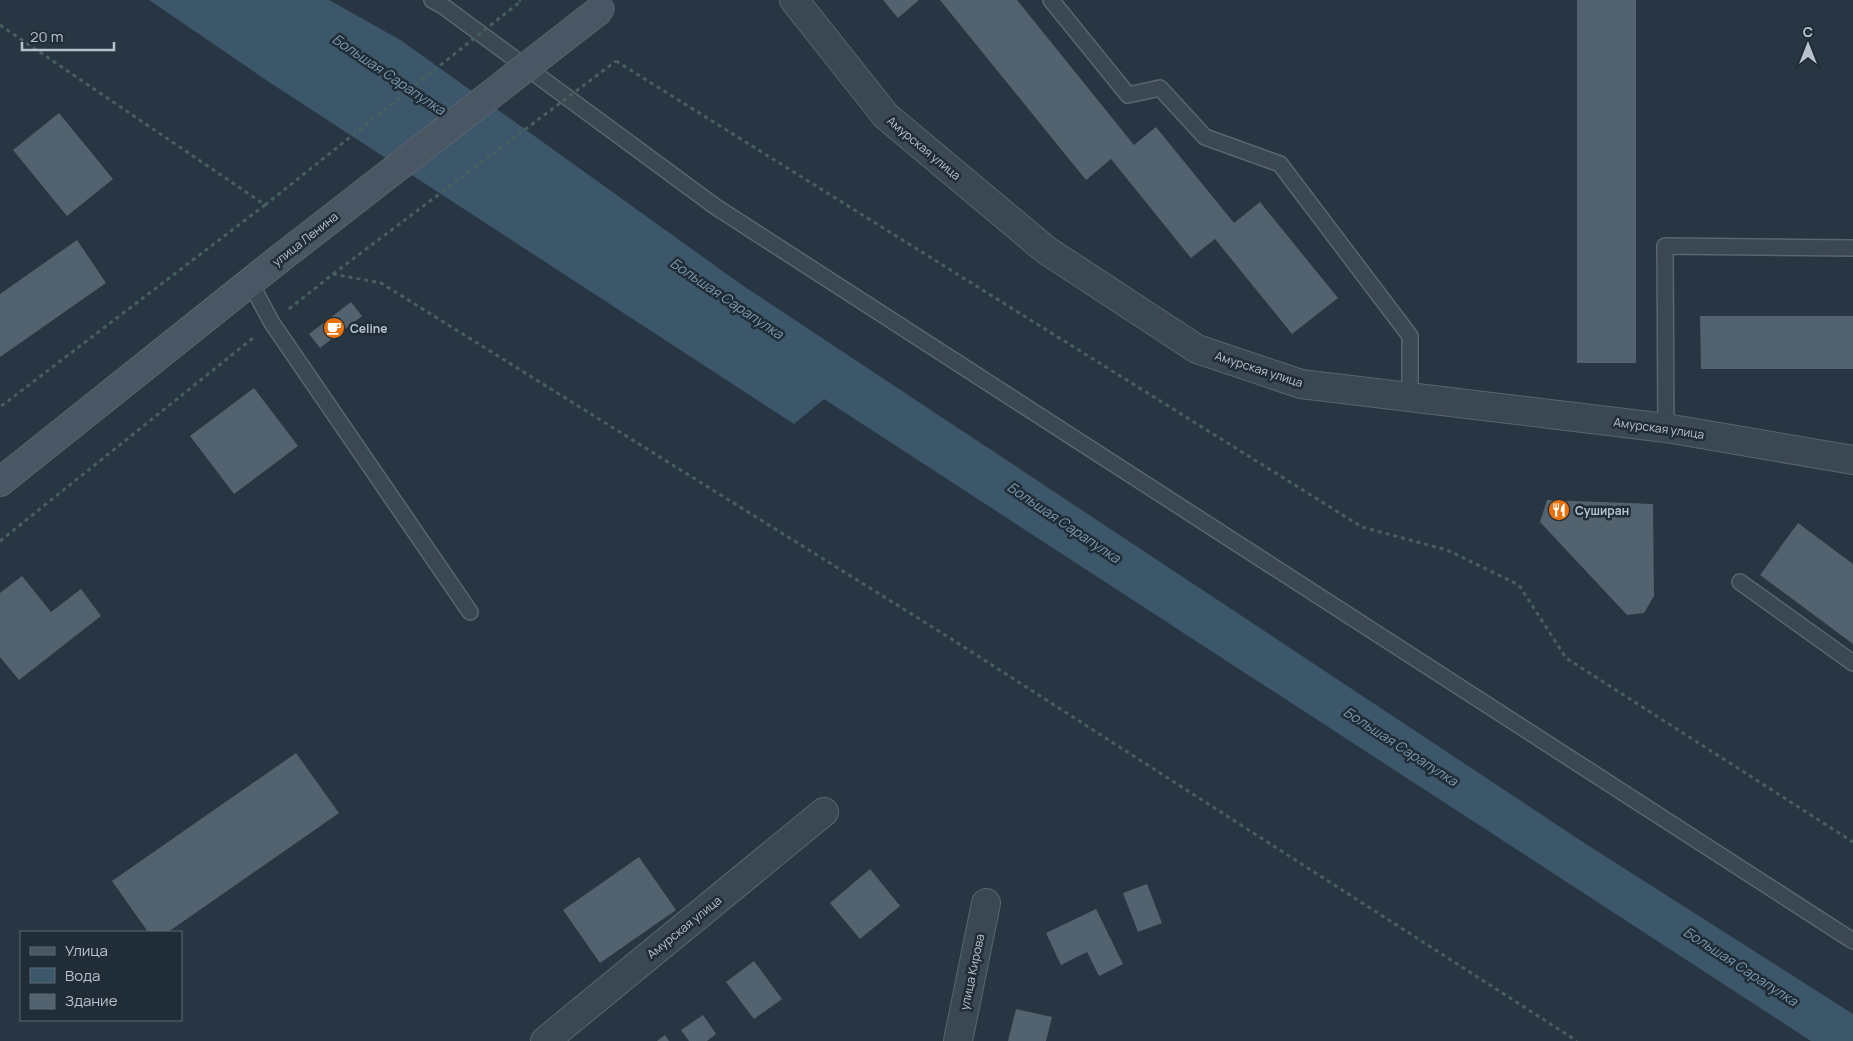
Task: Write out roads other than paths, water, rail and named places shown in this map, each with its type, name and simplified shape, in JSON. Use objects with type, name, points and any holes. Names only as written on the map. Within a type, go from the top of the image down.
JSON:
[{"type":"main road","name":"улица Ленина","points":[[0,482],[250,282],[607,5]]},
{"type":"street","name":"Амурская улица","points":[[794,0],[886,116],[1046,250],[1197,349],[1301,384],[1666,428],[1853,460]]},
{"type":"street","name":"Амурская улица","points":[[545,1041],[824,812]]},
{"type":"street","name":"улица Кирова","points":[[958,1041],[986,904]]},
{"type":"lane","points":[[432,0],[443,6],[716,207],[1853,941]]},
{"type":"lane","points":[[1051,0],[1128,95],[1160,88],[1205,137],[1280,164],[1410,336],[1410,397]]},
{"type":"lane","points":[[1666,428],[1665,246],[1853,248]]},
{"type":"lane","points":[[250,282],[272,323],[470,612]]},
{"type":"lane","points":[[1740,582],[1853,663]]},
{"type":"water","name":"Большая Сарапулка","points":[[149,0],[329,0],[402,41],[742,285],[1589,846],[1853,1014],[1853,1041],[1811,1041],[824,399],[794,424],[269,82]]},
{"type":"place","name":"Celine","points":[[334,328]]},
{"type":"place","name":"Суширан","points":[[1559,510]]}]
